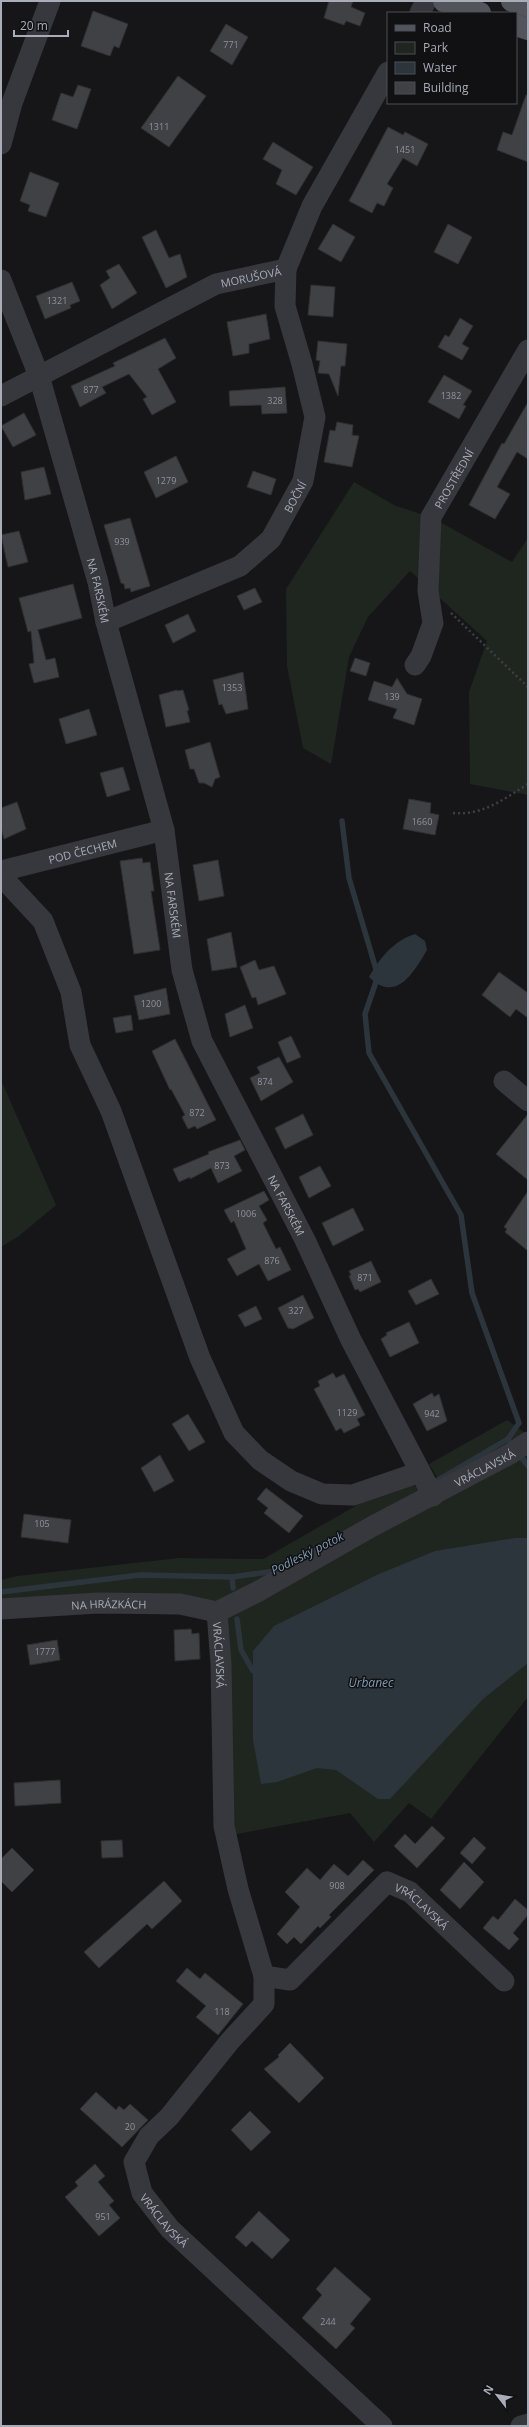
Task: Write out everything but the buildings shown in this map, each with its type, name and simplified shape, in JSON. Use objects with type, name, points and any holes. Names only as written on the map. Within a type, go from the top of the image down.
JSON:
[{"type":"main road","points":[[444,1],[477,12]]},
{"type":"main road","points":[[512,1],[528,6]]},
{"type":"main road","points":[[517,25],[528,29]]},
{"type":"street","points":[[1,144],[12,103],[50,1]]},
{"type":"street","points":[[420,12],[426,1]]},
{"type":"street","name":"MORUŠOVÁ","points":[[1,396],[216,284],[286,269],[312,206],[387,74]]},
{"type":"street","name":"BOČNÍ","points":[[106,622],[240,566],[271,539],[303,480],[315,417],[302,364],[285,306],[286,269]]},
{"type":"street","name":"NA FARSKÉM","points":[[1,280],[39,376],[98,582],[106,622],[164,830],[182,970],[202,1041],[306,1240],[351,1340],[427,1485]]},
{"type":"street","name":"PROSTŘEDNÍ","points":[[415,665],[421,656],[432,623],[428,591],[431,517],[528,350]]},
{"type":"street","name":"POD ČECHEM","points":[[1,871],[164,830]]},
{"type":"street","points":[[1,876],[43,921],[71,992],[80,1045],[111,1111],[200,1358],[234,1433],[260,1460],[291,1481],[322,1494],[353,1495],[427,1485]]},
{"type":"street","points":[[504,1081],[528,1101]]},
{"type":"street","name":"VRÁCLAVSKÁ","points":[[382,2426],[170,2229],[142,2193],[134,2162],[149,2136],[169,2117],[230,2041],[264,2004],[264,1976],[238,1888],[224,1826],[222,1688],[217,1612],[259,1591],[373,1526],[427,1485],[520,1448]]},
{"type":"street","name":"NA HRÁZKÁCH","points":[[1,1609],[98,1603],[180,1604],[217,1612]]},
{"type":"street","name":"VRÁCLAVSKÁ","points":[[264,1976],[290,1980],[387,1882],[410,1892],[504,1981]]},
{"type":"street","points":[[521,2426],[528,2424]]},
{"type":"path","points":[[450,612],[528,688]]},
{"type":"path","points":[[452,813],[466,814],[487,809],[528,784]]},
{"type":"green space","points":[[354,482],[396,506],[431,517],[512,562],[528,538],[528,795],[470,784],[469,692],[487,641],[410,571],[368,617],[349,657],[331,764],[303,748],[287,666],[286,589]]},
{"type":"green space","points":[[1,1080],[56,1205],[19,1236],[1,1247]]},
{"type":"green space","points":[[507,1420],[528,1435],[528,1697],[431,1819],[409,1803],[374,1842],[350,1813],[226,1836],[217,1612],[444,1489],[429,1464]]},
{"type":"green space","points":[[406,1483],[418,1487],[426,1497],[215,1608],[1,1607],[1,1580],[17,1576],[179,1558],[263,1559],[387,1488]]},
{"type":"water","points":[[415,934],[425,941],[427,950],[410,975],[403,982],[396,986],[388,987],[379,984],[369,977],[388,951],[400,941]]},
{"type":"water","name":"Urbanec","points":[[515,1538],[528,1538],[528,1663],[483,1699],[390,1799],[378,1799],[336,1770],[317,1768],[277,1782],[261,1784],[253,1740],[253,1651],[274,1626],[379,1574],[435,1551]]},
{"type":"waterway","points":[[342,821],[349,878],[378,976],[365,1014],[369,1053],[461,1215],[472,1293],[519,1423],[508,1439]]},
{"type":"waterway","name":"Podleský potok","points":[[431,1484],[508,1439],[509,1441]]},
{"type":"waterway","name":"Podleský potok","points":[[518,1453],[528,1466]]},
{"type":"waterway","name":"Podleský potok","points":[[1,1592],[140,1575],[232,1577],[275,1571]]},
{"type":"waterway","points":[[232,1577],[233,1588]]},
{"type":"waterway","points":[[237,1619],[241,1650],[253,1671],[259,1669]]}]
